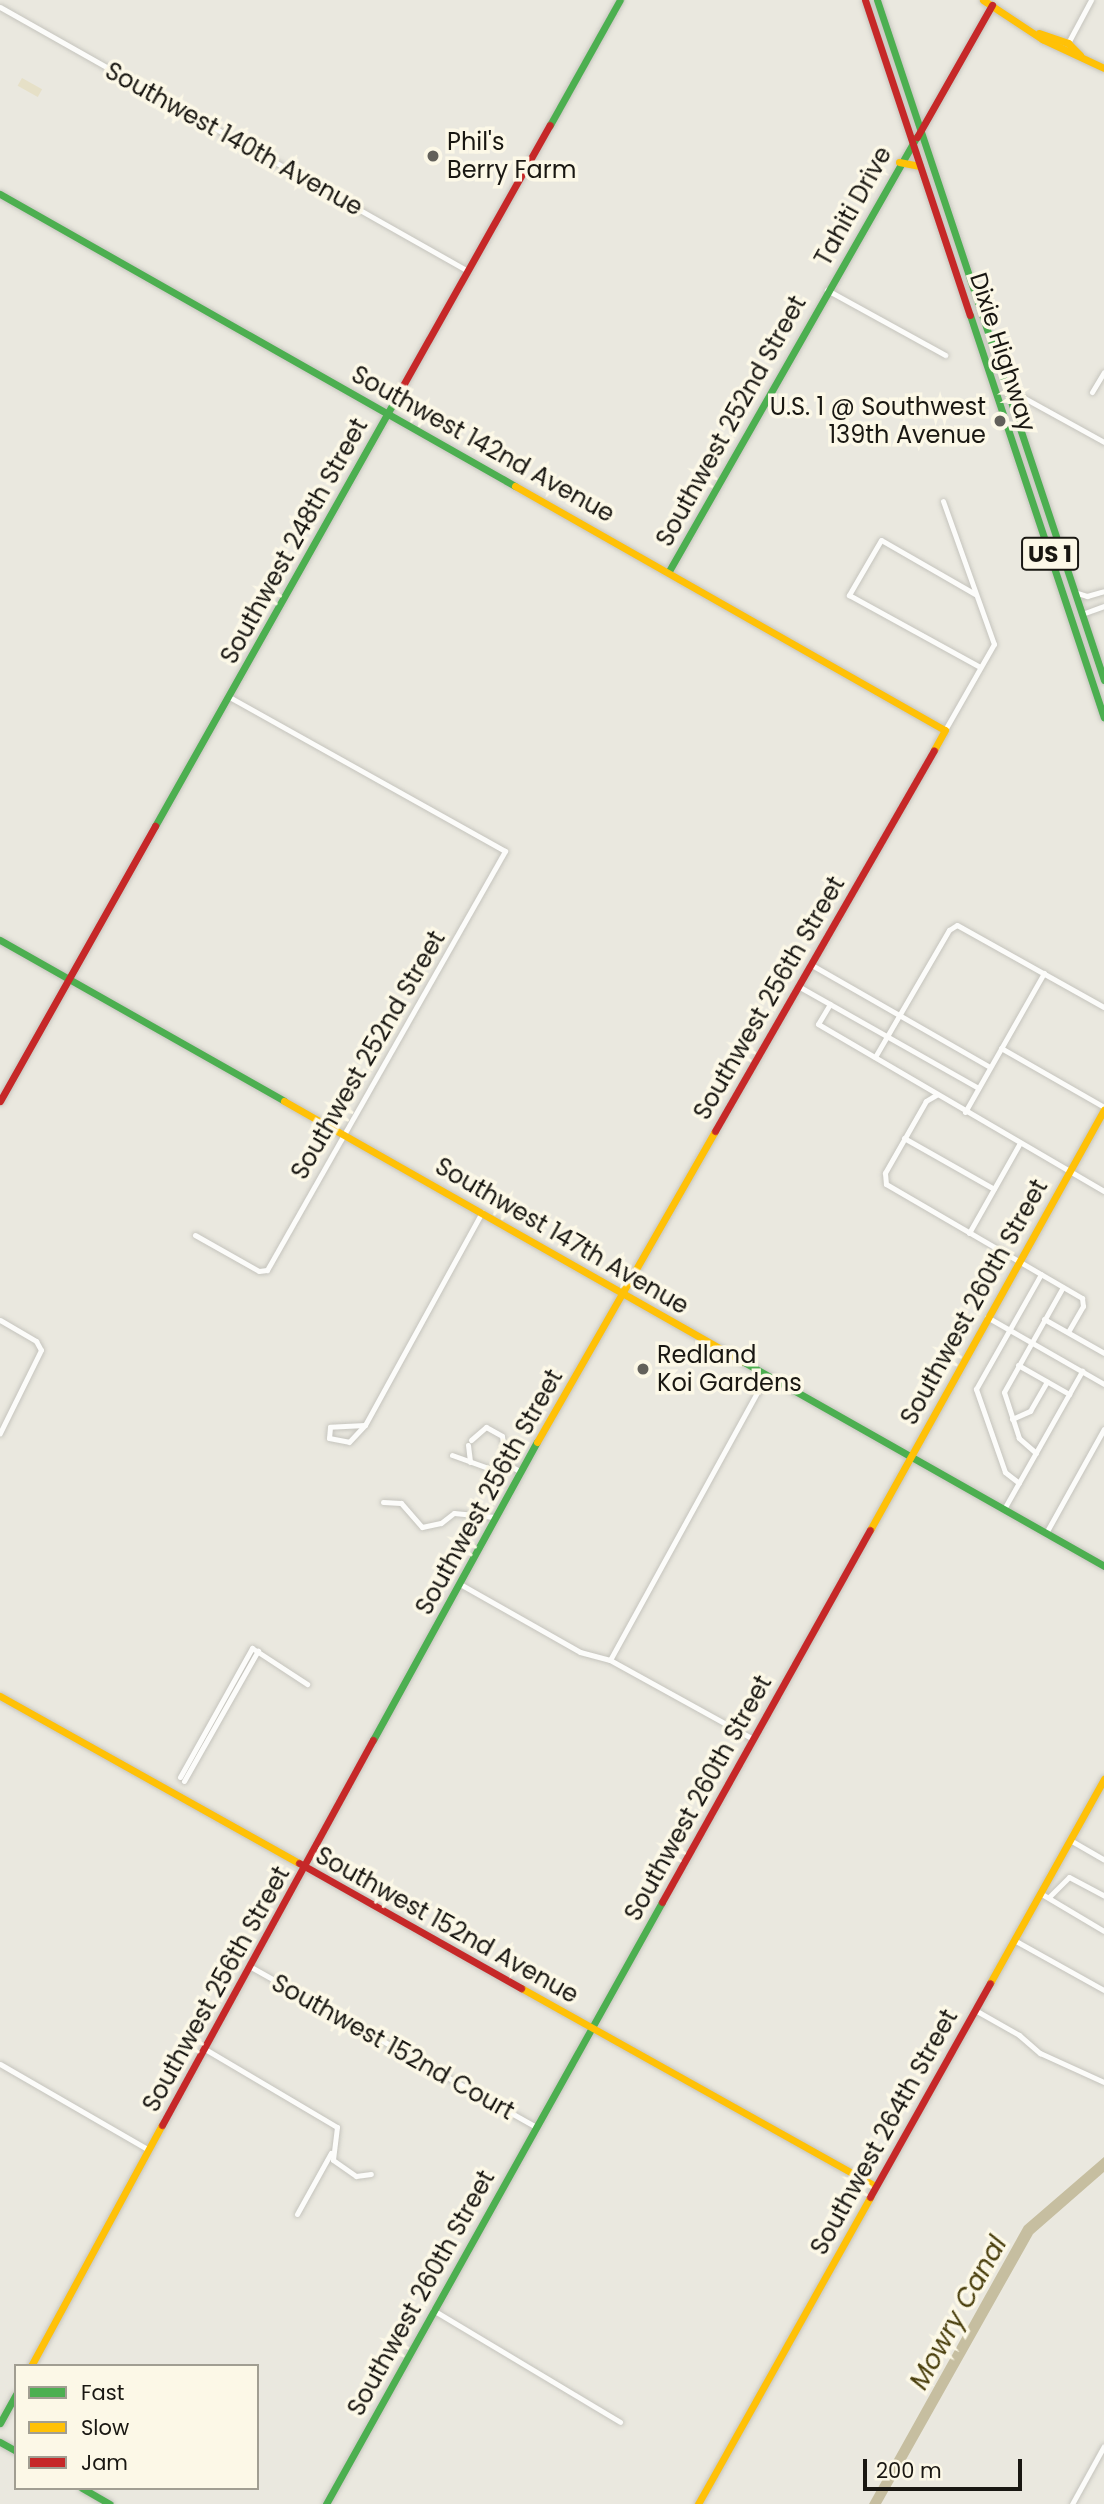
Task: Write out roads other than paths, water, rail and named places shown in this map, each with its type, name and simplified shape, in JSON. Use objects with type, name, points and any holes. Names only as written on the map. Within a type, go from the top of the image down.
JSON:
[{"type":"main road","name":"Southwest 248th Street","points":[[0,1101],[620,0]]},
{"type":"main road","name":"Dixie Highway","points":[[865,0],[1104,717]]},
{"type":"main road","points":[[871,0],[876,17],[885,25]]},
{"type":"main road","name":"Dixie Highway","points":[[877,0],[1104,680]]},
{"type":"main road","points":[[912,141],[989,2],[1068,53],[1082,56]]},
{"type":"main road","points":[[1039,33],[1068,43],[1082,56],[1104,68]]},
{"type":"main road","name":"Tahiti Drive","points":[[827,290],[912,141]]},
{"type":"main road","points":[[899,162],[920,166]]},
{"type":"main road","name":"Southwest 142nd Avenue","points":[[0,194],[945,730]]},
{"type":"main road","name":"Southwest 252nd Street","points":[[668,571],[827,290]]},
{"type":"main road","name":"Southwest 256th Street","points":[[32,2364],[520,1471],[945,730]]},
{"type":"main road","name":"Southwest 147th Avenue","points":[[0,940],[1104,1566]]},
{"type":"main road","name":"Southwest 260th Street","points":[[326,2504],[1104,1109]]},
{"type":"main road","name":"Southwest 152nd Avenue","points":[[0,1696],[876,2186]]},
{"type":"main road","name":"Southwest 264th Street","points":[[698,2504],[1040,1893],[1101,1792],[1104,1779]]},
{"type":"main road","points":[[0,2423],[14,2398]]},
{"type":"main road","points":[[86,2490],[110,2504]]},
{"type":"street","points":[[1068,43],[1091,0]]},
{"type":"street","name":"Southwest 140th Avenue","points":[[0,7],[468,271]]},
{"type":"street","points":[[827,290],[945,355]]},
{"type":"street","points":[[1092,392],[1104,373]]},
{"type":"street","points":[[996,391],[1006,388],[1104,442]]},
{"type":"street","points":[[943,501],[975,594]]},
{"type":"street","points":[[975,594],[881,540],[849,595],[981,667]]},
{"type":"street","points":[[1074,592],[1087,596],[1104,591]]},
{"type":"street","name":"Southwest 256th Street","points":[[945,730],[994,644],[975,594]]},
{"type":"street","points":[[1082,614],[1104,606]]},
{"type":"street","name":"Southwest 252nd Street","points":[[195,1236],[259,1272],[267,1270],[505,851],[229,696]]},
{"type":"street","points":[[875,1057],[954,926],[1044,972],[1104,1007]]},
{"type":"street","points":[[810,964],[990,1067]]},
{"type":"street","points":[[965,1112],[1044,972]]},
{"type":"street","points":[[798,986],[978,1088]]},
{"type":"street","points":[[830,1003],[818,1024],[1104,1191]]},
{"type":"street","points":[[1001,1048],[1104,1109]]},
{"type":"street","points":[[936,1095],[927,1099],[884,1173],[886,1184],[1084,1301],[1068,1332]]},
{"type":"street","points":[[904,1138],[994,1189]]},
{"type":"street","points":[[969,1233],[1020,1143]]},
{"type":"street","points":[[365,1425],[330,1427],[329,1438],[349,1442],[365,1425],[482,1213]]},
{"type":"street","points":[[1019,1483],[1005,1472],[976,1392],[1041,1274]]},
{"type":"street","points":[[1036,1453],[1021,1440],[1004,1392],[1063,1287]]},
{"type":"street","points":[[986,1317],[1104,1384]]},
{"type":"street","points":[[1044,1319],[1104,1353]]},
{"type":"street","points":[[0,1320],[36,1341],[41,1357],[0,1433]]},
{"type":"street","points":[[1018,1365],[1069,1394]]},
{"type":"street","points":[[1004,1509],[1082,1371]]},
{"type":"street","points":[[610,1660],[766,1375]]},
{"type":"street","points":[[1012,1419],[1030,1411],[1047,1382]]},
{"type":"street","points":[[470,1461],[469,1443],[486,1427],[502,1436],[506,1464]]},
{"type":"street","points":[[1046,1533],[1104,1429]]},
{"type":"street","points":[[452,1454],[491,1469],[506,1464],[520,1471]]},
{"type":"street","points":[[383,1502],[401,1503],[422,1527],[441,1523],[454,1513],[495,1517]]},
{"type":"street","points":[[460,1584],[580,1653],[610,1660],[753,1739]]},
{"type":"street","points":[[182,1779],[258,1651],[307,1684]]},
{"type":"street","points":[[1070,1840],[1104,1860]]},
{"type":"street","points":[[1049,1897],[1069,1877],[1104,1896]]},
{"type":"street","points":[[1040,1893],[1104,1931]]},
{"type":"street","points":[[1014,1940],[1104,1990]]},
{"type":"street","name":"Southwest 152nd Court","points":[[251,1967],[536,2127]]},
{"type":"street","points":[[975,2010],[1019,2035],[1040,2053],[1104,2082]]},
{"type":"street","points":[[205,2049],[337,2127],[340,2134],[297,2214]]},
{"type":"street","points":[[0,2064],[149,2150]]},
{"type":"street","points":[[331,2153],[346,2171],[356,2176],[370,2174]]},
{"type":"street","points":[[433,2310],[620,2422]]},
{"type":"street","points":[[1072,2504],[1104,2446]]},
{"type":"place","name":"Phil's Berry Farm","points":[[433,156]]},
{"type":"place","name":"U.S. 1 @ Southwest 139th Avenue","points":[[1000,421]]},
{"type":"place","name":"Redland Koi Gardens","points":[[643,1369]]},
{"type":"water label","name":"Mowry Canal","points":[[959,2313]]}]
